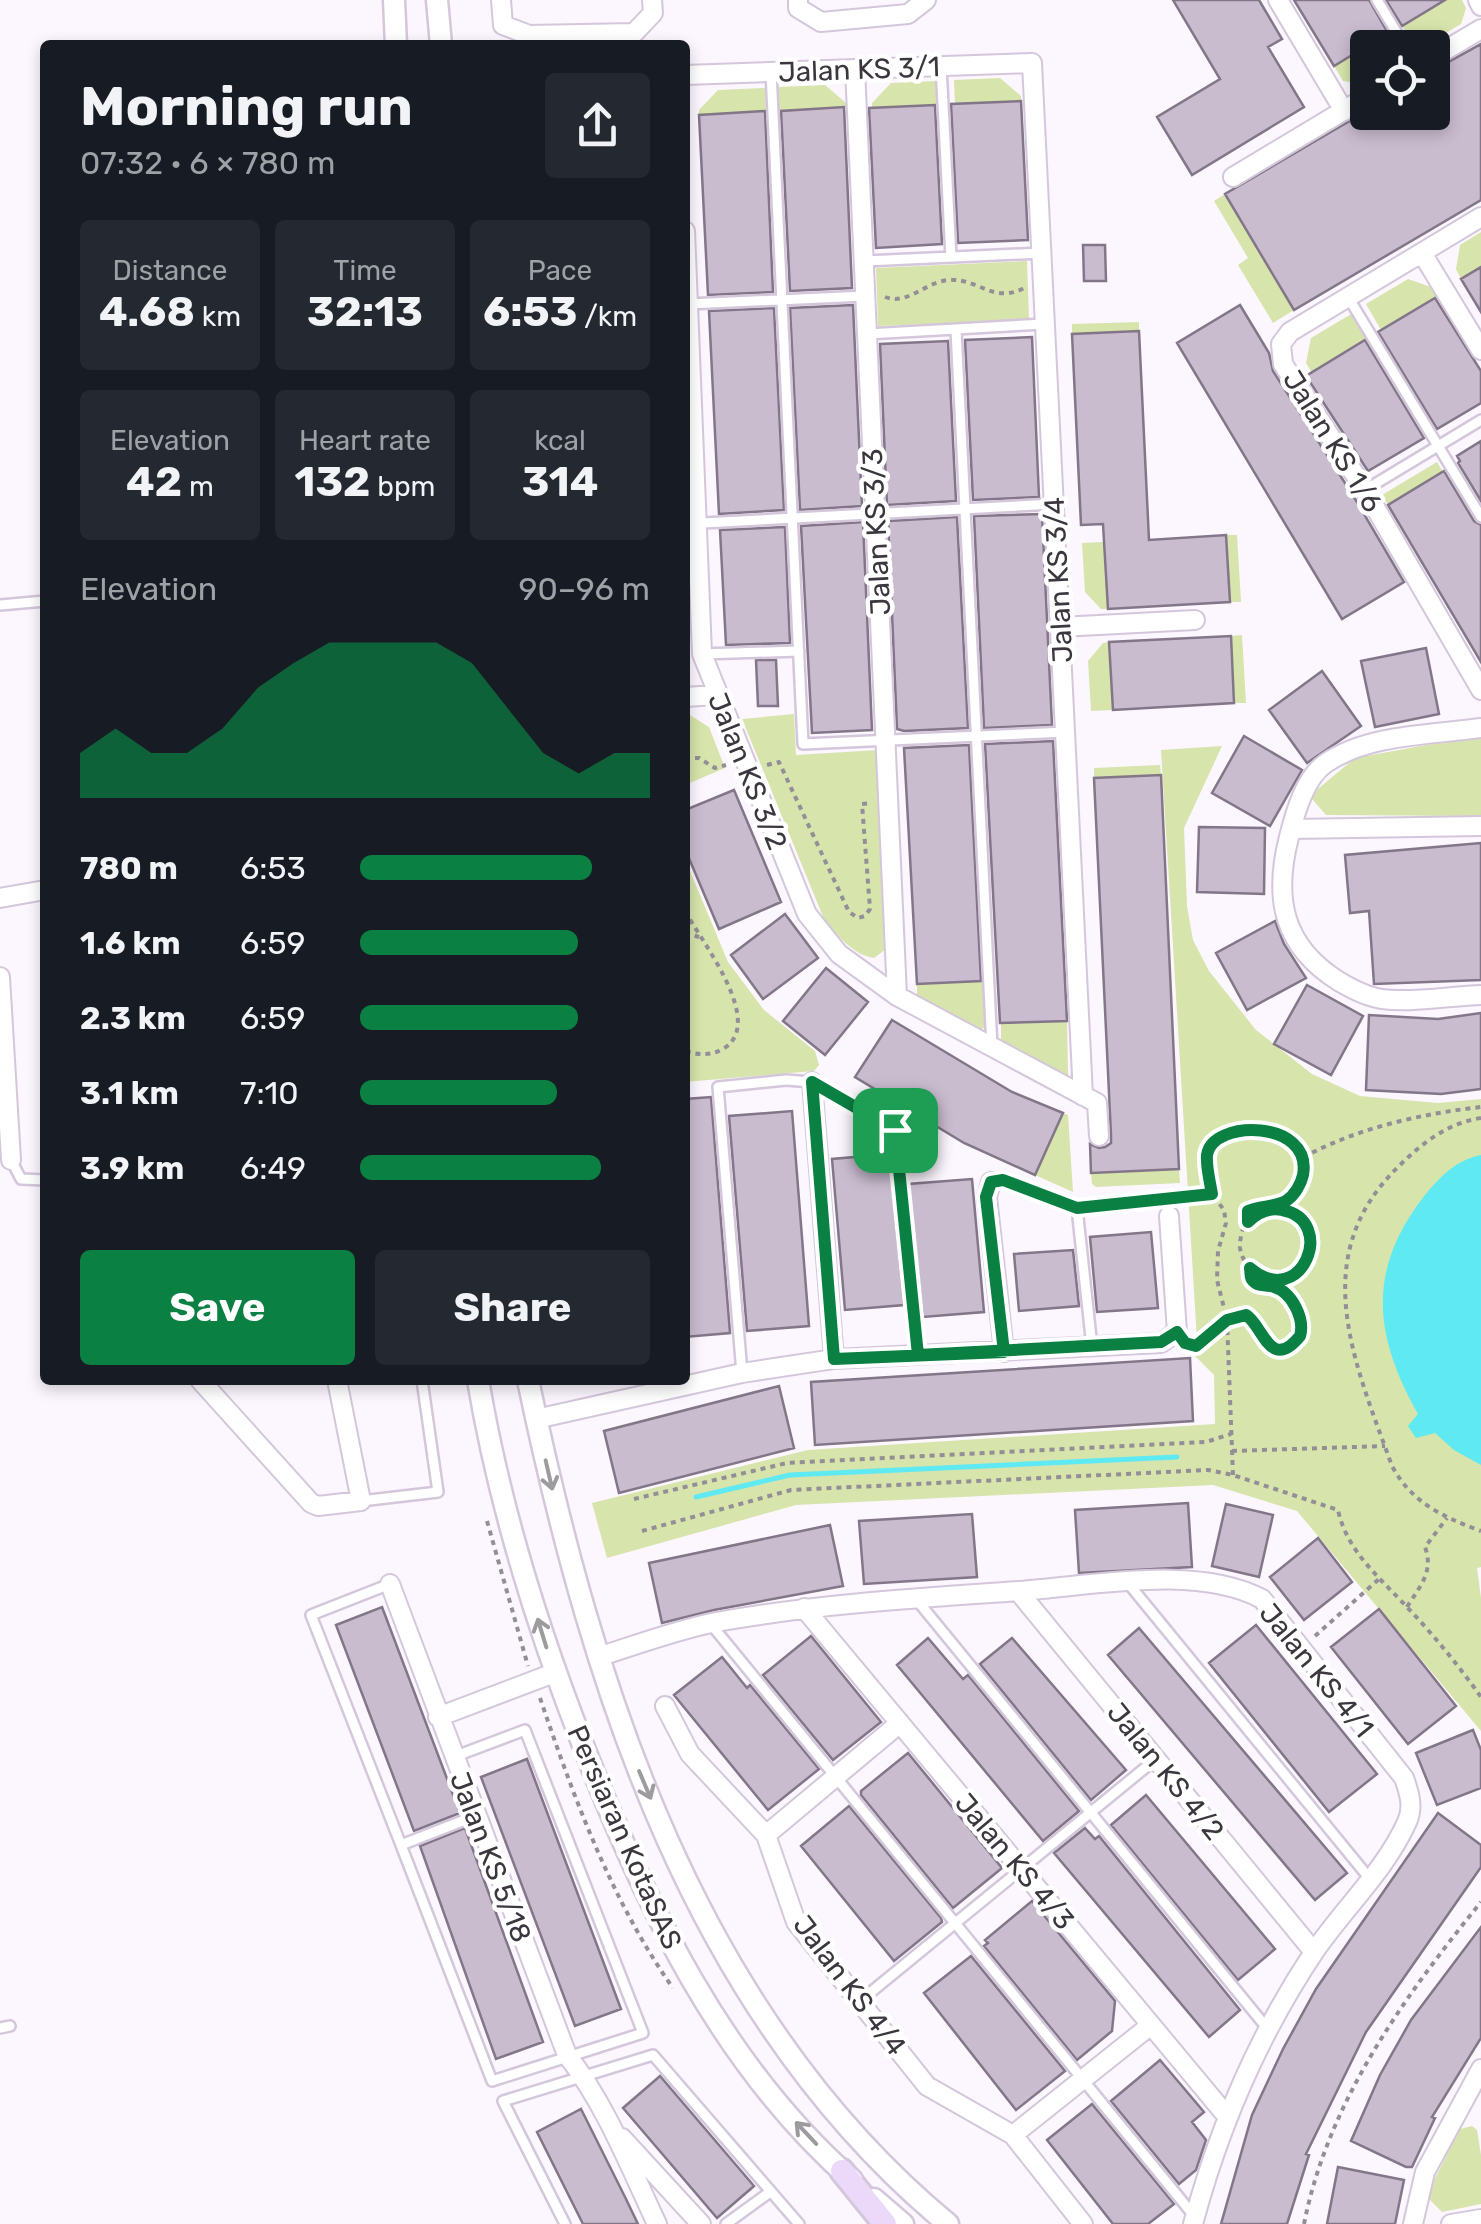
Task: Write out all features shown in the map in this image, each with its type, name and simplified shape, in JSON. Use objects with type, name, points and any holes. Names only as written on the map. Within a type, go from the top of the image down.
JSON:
[{"type":"main road","points":[[842,2171],[886,2224]]},
{"type":"street","points":[[394,0],[396,40]]},
{"type":"street","points":[[437,0],[441,40]]},
{"type":"street","points":[[501,0],[502,24],[529,35],[634,33],[652,7]]},
{"type":"street","points":[[798,4],[822,22],[908,14],[926,0]]},
{"type":"street","points":[[1278,0],[1344,110]]},
{"type":"street","points":[[1450,47],[1481,29]]},
{"type":"street","name":"Jalan KS 3/1","points":[[690,75],[1032,63]]},
{"type":"street","name":"Jalan KS 3/4","points":[[1032,63],[1083,1096],[1097,1104],[1099,1136]]},
{"type":"street","name":"Jalan KS 3/3","points":[[855,69],[897,996]]},
{"type":"street","points":[[1233,177],[1350,106]]},
{"type":"street","name":"Jalan KS 1/6","points":[[1481,217],[1290,332],[1282,344],[1283,364],[1365,490],[1481,690]]},
{"type":"street","points":[[1422,253],[1481,350]]},
{"type":"street","name":"Jalan KS 3/2","points":[[690,480],[702,654],[742,758],[816,928],[839,954],[897,996],[1083,1096]]},
{"type":"street","points":[[1060,627],[1195,620]]},
{"type":"street","points":[[690,696],[716,695]]},
{"type":"street","points":[[1481,728],[1382,741],[1344,753],[1322,766],[1307,786],[1291,829],[1280,887],[1284,914],[1294,938],[1317,967],[1356,991],[1382,1000],[1481,995]]},
{"type":"street","points":[[1291,829],[1481,826]]},
{"type":"street","points":[[0,898],[40,891]]},
{"type":"street","points":[[0,978],[11,1160]]},
{"type":"street","points":[[812,1082],[834,1359]]},
{"type":"street","points":[[991,1182],[986,1197],[1004,1352]]},
{"type":"street","points":[[690,1381],[834,1359],[1161,1342],[1177,1332],[1169,1216]]},
{"type":"street","points":[[204,1385],[310,1503],[318,1506],[361,1501],[339,1385]]},
{"type":"street","name":"Persiaran KotaSAS","points":[[479,1385],[518,1555],[554,1673],[609,1813],[668,1942],[726,2035],[791,2117],[842,2171],[903,2224]]},
{"type":"street","name":"Persiaran KotaSAS","points":[[529,1385],[598,1656],[623,1734],[726,1959],[758,2012],[813,2087],[895,2176],[948,2224]]},
{"type":"street","points":[[536,1420],[662,1386]]},
{"type":"street","name":"Jalan KS 4/1","points":[[598,1656],[710,1623],[914,1597],[1197,1581],[1247,1591],[1262,1599],[1404,1778],[1411,1797],[1409,1820],[1370,1880],[1314,1952],[1268,2029],[1226,2115],[1194,2220]]},
{"type":"street","name":"Jalan KS 5/18","points":[[390,1584],[567,2055],[585,2078],[609,2123],[657,2224]]},
{"type":"street","name":"Jalan KS 4/2","points":[[1018,1591],[1314,1952]]},
{"type":"street","name":"Jalan KS 4/3","points":[[804,1608],[1226,2115]]},
{"type":"street","points":[[438,1717],[554,1673]]},
{"type":"street","name":"Jalan KS 4/4","points":[[664,1706],[690,1754],[766,1835],[796,1922],[927,2086],[1013,2135],[1084,2224]]},
{"type":"street","points":[[766,1835],[900,1722]]},
{"type":"street","points":[[1013,2135],[1151,2024]]},
{"type":"street","points":[[1479,2072],[1481,2097]]},
{"type":"street","points":[[1413,2224],[1425,2172],[1479,2072]]},
{"type":"street","name":"Jalan KS 5/18","points":[[609,2123],[701,2224]]},
{"type":"street","points":[[1452,2224],[1481,2219]]},
{"type":"lane","points":[[1377,0],[1395,30]]},
{"type":"lane","points":[[941,66],[952,257]]},
{"type":"lane","points":[[771,72],[803,744],[1066,732]]},
{"type":"lane","points":[[864,261],[1042,252]]},
{"type":"lane","points":[[690,304],[865,296]]},
{"type":"lane","points":[[1348,297],[1481,517]]},
{"type":"lane","points":[[867,334],[1045,324]]},
{"type":"lane","points":[[956,330],[992,1049]]},
{"type":"lane","points":[[1365,490],[1481,420]]},
{"type":"lane","points":[[691,524],[1054,504]]},
{"type":"lane","points":[[0,605],[40,601]]},
{"type":"lane","points":[[702,654],[798,651]]},
{"type":"lane","points":[[742,1373],[718,1087],[786,1080],[812,1082],[895,1130],[918,1355]]},
{"type":"lane","points":[[11,1160],[22,1179],[40,1180]]},
{"type":"lane","points":[[991,1182],[1003,1180],[1077,1208],[1092,1347]]},
{"type":"lane","points":[[361,1501],[438,1492],[423,1385]]},
{"type":"lane","points":[[390,1584],[311,1615],[492,2080],[643,2033],[526,1730],[453,1757]]},
{"type":"lane","points":[[1128,1584],[1370,1880]]},
{"type":"lane","points":[[914,1597],[1268,2029]]},
{"type":"lane","points":[[710,1623],[1194,2220]]},
{"type":"lane","points":[[860,2001],[1156,1759]]},
{"type":"lane","points":[[402,1845],[475,1816]]},
{"type":"lane","points":[[565,2224],[503,2101],[653,2055],[799,2224]]},
{"type":"lane","points":[[726,2224],[770,2192]]},
{"type":"path","points":[[865,296],[905,298],[946,280],[1008,294],[1043,285]]},
{"type":"path","points":[[690,758],[699,758],[715,768],[742,758]]},
{"type":"path","points":[[766,766],[779,762],[854,917],[865,916],[870,906],[862,804],[888,801]]},
{"type":"path","points":[[690,920],[728,982],[739,1025],[737,1035],[720,1051],[708,1055],[690,1051]]},
{"type":"path","points":[[690,934],[699,936]]},
{"type":"path","points":[[1302,1158],[1410,1118],[1481,1106]]},
{"type":"path","points":[[1481,1118],[1443,1130],[1384,1180],[1364,1209],[1349,1242],[1346,1284],[1349,1333],[1392,1466],[1406,1490],[1420,1502],[1481,1531]]},
{"type":"path","points":[[1177,1332],[1185,1343],[1196,1346],[1227,1320],[1243,1315],[1251,1317],[1262,1339],[1274,1348],[1289,1346],[1300,1336],[1300,1315],[1277,1287],[1253,1280],[1240,1249],[1248,1211],[1290,1198],[1302,1177],[1302,1158],[1294,1144],[1272,1130],[1222,1136],[1207,1154],[1212,1194],[1226,1215],[1217,1280],[1227,1320],[1232,1475]]},
{"type":"path","points":[[1077,1208],[1212,1194]]},
{"type":"path","points":[[1248,1222],[1263,1211],[1290,1212],[1306,1225],[1311,1248],[1302,1269],[1283,1279],[1264,1278],[1250,1268]]},
{"type":"path","points":[[634,1500],[786,1463],[1206,1442],[1231,1434]]},
{"type":"path","points":[[1232,1451],[1384,1446]]},
{"type":"path","points":[[642,1530],[792,1490],[1208,1470],[1338,1510],[1350,1544],[1481,1697]]},
{"type":"path","points":[[1407,1607],[1429,1572],[1425,1547],[1447,1518]]},
{"type":"path","points":[[1302,1648],[1379,1579]]},
{"type":"path","points":[[1304,2224],[1318,2171],[1357,2079],[1413,1989],[1481,1902]]},
{"type":"green space","points":[[1445,0],[1462,0],[1466,8],[1461,24],[1450,30],[1404,30],[1402,26]]},
{"type":"green space","points":[[1350,56],[1350,82],[1343,81],[1334,66]]},
{"type":"green space","points":[[1000,78],[1021,96],[1021,101],[955,104],[954,80]]},
{"type":"green space","points":[[937,81],[939,105],[872,108],[872,103],[891,83]]},
{"type":"green space","points":[[825,85],[846,107],[779,111],[778,87]]},
{"type":"green space","points":[[765,88],[766,111],[699,115],[699,110],[718,90]]},
{"type":"green space","points":[[1225,194],[1294,310],[1273,323],[1238,265],[1248,258],[1214,201]]},
{"type":"green space","points":[[1481,232],[1481,267],[1461,279],[1456,269],[1460,245]]},
{"type":"green space","points":[[1027,261],[1029,320],[878,326],[876,268]]},
{"type":"green space","points":[[1408,279],[1431,287],[1437,297],[1381,330],[1366,304]]},
{"type":"green space","points":[[1353,313],[1368,338],[1312,373],[1306,363],[1311,338]]},
{"type":"green space","points":[[1139,322],[1139,331],[1072,334],[1072,324]]},
{"type":"green space","points":[[1437,462],[1443,472],[1388,505],[1382,495]]},
{"type":"green space","points":[[1226,535],[1237,535],[1241,602],[1230,602]]},
{"type":"green space","points":[[1104,542],[1108,609],[1101,609],[1085,592],[1082,543]]},
{"type":"green space","points":[[1242,635],[1246,703],[1234,703],[1231,636]]},
{"type":"green space","points":[[1109,642],[1113,710],[1091,711],[1088,661],[1103,643]]},
{"type":"green space","points":[[794,714],[796,755],[879,750],[886,949],[874,958],[852,949],[824,919],[742,719]]},
{"type":"green space","points":[[690,715],[709,727],[725,768],[690,783]]},
{"type":"green space","points":[[1481,735],[1481,816],[1326,815],[1312,799],[1313,793],[1355,758]]},
{"type":"green space","points":[[1222,746],[1184,828],[1187,906],[1193,940],[1209,971],[1256,1030],[1312,1074],[1360,1096],[1438,1103],[1481,1099],[1481,1567],[1477,1568],[1481,1598],[1481,1731],[1297,1511],[1213,1485],[796,1505],[607,1558],[592,1503],[808,1450],[1215,1424],[1214,1375],[1194,1355],[1197,1340],[1161,750]]},
{"type":"green space","points":[[1160,765],[1161,775],[1094,778],[1094,768]]},
{"type":"green space","points":[[690,871],[728,962],[764,1010],[815,1051],[819,1065],[814,1071],[690,1082]]},
{"type":"green space","points":[[983,981],[985,1027],[979,1031],[917,995],[917,984]]},
{"type":"green space","points":[[1067,1021],[1068,1075],[1063,1079],[1001,1044],[1001,1023]]},
{"type":"green space","points":[[1063,1113],[1068,1115],[1073,1192],[1035,1175]]},
{"type":"green space","points":[[1179,1169],[1180,1183],[1096,1187],[1092,1184],[1091,1173]]},
{"type":"green space","points":[[1472,2126],[1477,2130],[1481,2155],[1481,2204],[1442,2212],[1426,2196],[1460,2129]]},
{"type":"water","points":[[1481,1155],[1481,1465],[1454,1450],[1435,1433],[1416,1438],[1408,1426],[1418,1414],[1392,1356],[1383,1302],[1385,1276],[1406,1222],[1443,1175]]},
{"type":"building","points":[[1173,0],[1259,0],[1282,39],[1268,47],[1304,107],[1192,175],[1157,117],[1220,79]]},
{"type":"building","points":[[1294,0],[1369,0],[1386,30],[1350,30],[1350,56],[1334,66]]},
{"type":"building","points":[[1386,0],[1445,0],[1402,26]]},
{"type":"building","points":[[1481,44],[1481,200],[1294,310],[1225,194],[1350,121],[1350,130],[1450,130],[1450,61]]},
{"type":"building","points":[[1021,101],[1028,240],[958,243],[951,104]]},
{"type":"building","points":[[935,105],[942,244],[876,248],[869,108]]},
{"type":"building","points":[[844,107],[852,288],[790,291],[781,111]]},
{"type":"building","points":[[765,111],[773,292],[708,295],[699,115]]},
{"type":"building","points":[[1083,245],[1105,245],[1106,281],[1084,281]]},
{"type":"building","points":[[1481,267],[1481,312],[1461,279]]},
{"type":"building","points":[[1435,298],[1481,371],[1481,403],[1437,429],[1378,332]]},
{"type":"building","points":[[853,305],[862,506],[800,510],[790,308]]},
{"type":"building","points":[[1240,305],[1269,353],[1273,371],[1404,582],[1342,619],[1177,343]]},
{"type":"building","points":[[774,308],[784,510],[719,514],[709,311]]},
{"type":"building","points":[[1139,331],[1149,540],[1226,535],[1230,602],[1108,609],[1103,524],[1081,525],[1072,334]]},
{"type":"building","points":[[1032,337],[1039,497],[973,500],[965,340]]},
{"type":"building","points":[[1365,340],[1424,438],[1368,471],[1306,376]]},
{"type":"building","points":[[948,341],[956,501],[887,505],[880,344]]},
{"type":"building","points":[[1481,441],[1481,501],[1457,456]]},
{"type":"building","points":[[1444,471],[1474,521],[1481,525],[1481,662],[1388,505]]},
{"type":"building","points":[[1042,514],[1052,725],[984,728],[974,516]]},
{"type":"building","points":[[957,517],[968,728],[904,731],[897,729],[888,521]]},
{"type":"building","points":[[863,522],[872,730],[812,733],[801,526]]},
{"type":"building","points":[[785,527],[790,643],[726,645],[720,530]]},
{"type":"building","points":[[1231,636],[1234,703],[1113,710],[1109,642]]},
{"type":"building","points":[[1426,648],[1439,714],[1375,727],[1361,661]]},
{"type":"building","points":[[756,660],[776,660],[778,706],[758,706]]},
{"type":"building","points":[[1322,671],[1361,726],[1307,763],[1269,710]]},
{"type":"building","points":[[1244,736],[1302,770],[1270,826],[1212,793]]},
{"type":"building","points":[[1053,741],[1067,1021],[1000,1023],[985,744]]},
{"type":"building","points":[[969,745],[981,981],[917,984],[904,748]]},
{"type":"building","points":[[1161,775],[1179,1169],[1091,1173],[1090,1144],[1099,1148],[1111,1143],[1094,778]]},
{"type":"building","points":[[734,790],[781,902],[719,929],[690,861],[690,808]]},
{"type":"building","points":[[1199,827],[1265,828],[1264,894],[1197,892]]},
{"type":"building","points":[[1481,843],[1481,980],[1374,984],[1369,911],[1350,913],[1345,855]]},
{"type":"building","points":[[785,914],[818,958],[763,999],[731,955]]},
{"type":"building","points":[[1275,921],[1284,944],[1306,978],[1247,1010],[1216,953]]},
{"type":"building","points":[[826,968],[868,1002],[825,1055],[783,1021]]},
{"type":"building","points":[[1307,985],[1363,1016],[1331,1075],[1274,1044]]},
{"type":"building","points":[[1481,1013],[1481,1089],[1441,1094],[1366,1090],[1369,1015],[1438,1019]]},
{"type":"building","points":[[892,1020],[1012,1092],[1063,1113],[1035,1175],[964,1143],[855,1077]]},
{"type":"building","points":[[711,1097],[730,1333],[690,1337],[690,1099]]},
{"type":"building","points":[[792,1111],[809,1326],[747,1331],[729,1116]]},
{"type":"building","points":[[889,1154],[904,1305],[845,1310],[832,1159]]},
{"type":"building","points":[[972,1179],[984,1312],[923,1317],[908,1184]]},
{"type":"building","points":[[1151,1232],[1158,1308],[1097,1312],[1090,1237]]},
{"type":"building","points":[[1073,1250],[1079,1306],[1019,1311],[1014,1254]]},
{"type":"building","points":[[1190,1358],[1193,1421],[815,1445],[811,1382]]},
{"type":"building","points":[[779,1386],[794,1448],[619,1493],[604,1431]]},
{"type":"building","points":[[1188,1503],[1192,1567],[1079,1573],[1075,1510]]},
{"type":"building","points":[[1226,1504],[1273,1515],[1259,1577],[1212,1566]]},
{"type":"building","points":[[972,1514],[977,1577],[864,1584],[859,1521]]},
{"type":"building","points":[[830,1525],[843,1586],[662,1623],[649,1563]]},
{"type":"building","points":[[1318,1538],[1352,1582],[1304,1620],[1270,1577]]},
{"type":"building","points":[[382,1607],[460,1813],[414,1831],[336,1625]]},
{"type":"building","points":[[1379,1609],[1456,1706],[1408,1744],[1331,1647]]},
{"type":"building","points":[[1256,1625],[1377,1774],[1329,1812],[1209,1663]]},
{"type":"building","points":[[1139,1628],[1347,1873],[1315,1900],[1108,1655]]},
{"type":"building","points":[[811,1636],[881,1722],[833,1760],[763,1675]]},
{"type":"building","points":[[928,1638],[963,1679],[968,1675],[1079,1811],[1043,1841],[897,1665]]},
{"type":"building","points":[[1012,1638],[1126,1770],[1091,1800],[980,1664]]},
{"type":"building","points":[[722,1657],[819,1769],[768,1810],[674,1695]]},
{"type":"building","points":[[1473,1730],[1481,1750],[1481,1788],[1437,1805],[1416,1753]]},
{"type":"building","points":[[908,1753],[1002,1868],[953,1908],[861,1795]]},
{"type":"building","points":[[527,1759],[621,2009],[575,2026],[481,1777]]},
{"type":"building","points":[[1146,1795],[1275,1949],[1238,1980],[1111,1825]]},
{"type":"building","points":[[849,1806],[941,1918],[942,1922],[894,1961],[801,1846]]},
{"type":"building","points":[[1438,1813],[1481,1845],[1481,1867],[1366,2032],[1306,2154],[1309,2155],[1287,2224],[1221,2224],[1252,2115],[1283,2049],[1316,1989]]},
{"type":"building","points":[[465,1828],[543,2042],[496,2059],[420,1846]]},
{"type":"building","points":[[1085,1828],[1095,1839],[1099,1836],[1240,2010],[1209,2037],[1054,1853]]},
{"type":"building","points":[[1032,1901],[1115,2001],[1112,2031],[1077,2060],[984,1946],[988,1943],[985,1940]]},
{"type":"building","points":[[1481,1927],[1481,2038],[1432,2117],[1435,2118],[1412,2167],[1406,2167],[1351,2141],[1380,2075],[1411,2020]]},
{"type":"building","points":[[971,1956],[1065,2071],[1016,2110],[924,1993]]},
{"type":"building","points":[[1160,2060],[1204,2112],[1192,2122],[1206,2140],[1196,2170],[1179,2184],[1111,2101]]},
{"type":"building","points":[[660,2076],[754,2186],[717,2218],[623,2108]]},
{"type":"building","points":[[1092,2104],[1174,2204],[1148,2224],[1113,2224],[1047,2140]]},
{"type":"building","points":[[581,2109],[638,2224],[583,2224],[537,2132]]},
{"type":"building","points":[[1338,2167],[1404,2180],[1395,2224],[1327,2224]]},
{"type":"waterway","points":[[696,1497],[790,1475],[1177,1457]]},
{"type":"route","points":[[895,1130],[812,1082],[834,1359],[1004,1352],[986,1197],[991,1182],[1003,1180],[1077,1208],[1212,1194],[1207,1154],[1215,1140],[1263,1130],[1278,1132],[1294,1144],[1304,1171],[1290,1198],[1253,1208],[1246,1216],[1248,1222],[1263,1211],[1290,1212],[1306,1225],[1311,1248],[1302,1269],[1292,1276],[1274,1280],[1250,1268],[1250,1276],[1257,1284],[1277,1287],[1286,1296],[1300,1315],[1300,1336],[1289,1346],[1274,1348],[1262,1339],[1255,1321],[1246,1315],[1227,1320],[1196,1346],[1185,1343],[1177,1332],[1161,1342],[1004,1352],[918,1355],[895,1130]]}]
